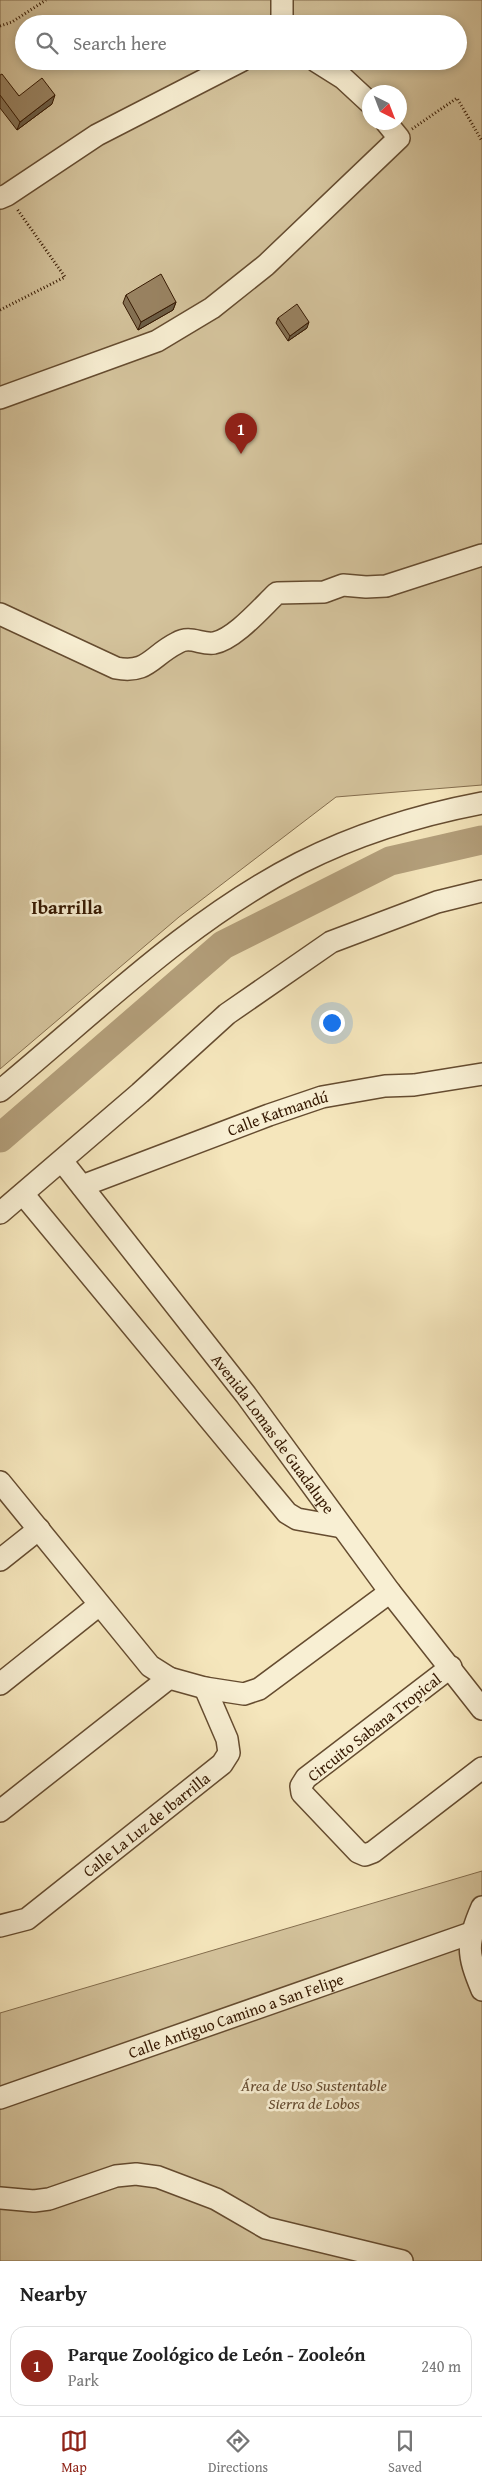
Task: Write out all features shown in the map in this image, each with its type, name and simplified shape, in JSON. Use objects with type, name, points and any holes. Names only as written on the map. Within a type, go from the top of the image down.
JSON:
[{"type":"street","points":[[282,0],[282,15]]},
{"type":"street","points":[[4,196],[97,135],[223,70]]},
{"type":"street","points":[[330,70],[343,78],[362,96]]},
{"type":"street","points":[[0,398],[157,341],[212,308],[266,265],[393,130]]},
{"type":"street","points":[[0,614],[116,668],[131,670],[146,665],[178,642],[191,639],[213,643],[228,638],[277,593],[324,592],[343,585],[386,586],[482,555]]},
{"type":"street","points":[[0,1092],[162,954],[225,909],[299,863],[362,835],[434,812],[482,803]]},
{"type":"street","points":[[0,1213],[62,1161],[227,1014],[330,942],[437,902],[482,891]]},
{"type":"street","name":"Calle Katmandú","points":[[82,1186],[269,1115],[322,1097],[385,1086],[414,1085],[482,1074]]},
{"type":"street","name":"Avenida Lomas de Guadalupe","points":[[62,1161],[246,1395],[390,1592],[482,1708]]},
{"type":"street","points":[[23,1194],[287,1513],[297,1519],[342,1527]]},
{"type":"street","points":[[0,1482],[150,1666],[169,1678],[205,1688],[244,1694],[259,1689],[390,1592]]},
{"type":"street","points":[[0,1560],[39,1529]]},
{"type":"street","points":[[0,1684],[99,1604]]},
{"type":"street","name":"Circuito Sabana Tropical","points":[[451,1667],[306,1778],[301,1786],[302,1793],[358,1852],[365,1855],[373,1852],[482,1768]]},
{"type":"street","points":[[0,1811],[169,1678]]},
{"type":"street","name":"Calle La Luz de Ibarrilla","points":[[0,1926],[27,1919],[222,1764],[229,1753],[227,1739],[205,1688]]},
{"type":"street","points":[[482,1908],[471,1932],[471,1964],[482,1990]]},
{"type":"street","name":"Calle Antiguo Camino a San Felipe","points":[[0,2098],[471,1932]]},
{"type":"street","points":[[0,2198],[34,2201],[49,2199],[116,2176],[136,2174],[158,2177],[216,2199],[266,2228],[402,2261]]},
{"type":"path","points":[[23,15],[46,0]]},
{"type":"path","points":[[0,26],[15,20]]},
{"type":"path","points":[[407,123],[457,98],[482,142]]},
{"type":"path","points":[[0,310],[64,277],[4,196]]},
{"type":"green space","points":[[0,0],[482,0],[482,785],[336,797],[179,917],[0,1069]]},
{"type":"green space","name":"Área de Uso Sustentable Sierra de Lobos","points":[[482,1871],[482,2261],[0,2261],[0,2013]]},
{"type":"building","points":[[2,74],[19,96],[42,78],[55,95],[20,122],[0,95],[0,75]]},
{"type":"building","points":[[161,274],[176,302],[141,322],[126,295]]},
{"type":"building","points":[[297,304],[309,322],[290,336],[278,318]]},
{"type":"waterway","points":[[0,1138],[223,945],[390,861],[482,840]]},
{"type":"place","name":"Parque Zoológico de León - Zooleón","points":[[241,454]]},
{"type":"district","name":"Ibarrilla","points":[[67,907]]}]
